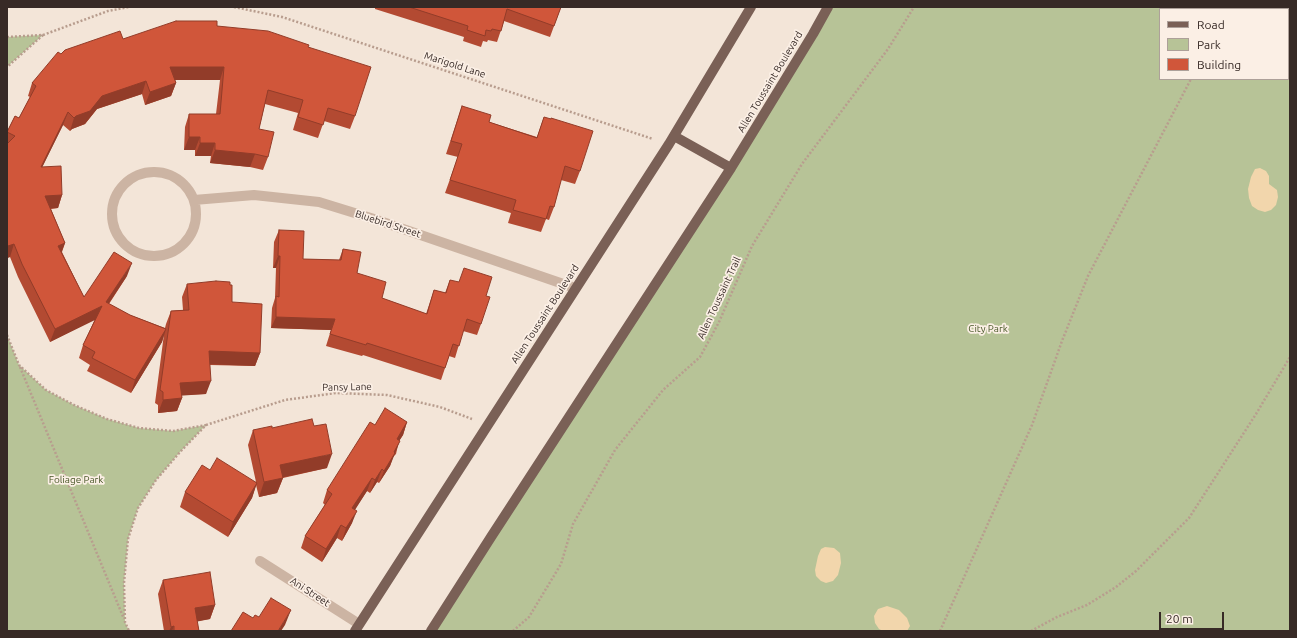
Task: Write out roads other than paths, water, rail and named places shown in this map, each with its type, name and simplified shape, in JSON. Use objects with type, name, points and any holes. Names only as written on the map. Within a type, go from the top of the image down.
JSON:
[{"type":"main road","name":"Allen Toussaint Boulevard","points":[[357,628],[671,140],[752,7]]},
{"type":"main road","name":"Allen Toussaint Boulevard","points":[[431,631],[732,168],[828,7]]},
{"type":"main road","points":[[671,140],[732,168]]},
{"type":"street","points":[[158,171],[171,175],[183,182],[194,200],[196,206],[196,220],[191,234],[182,245],[170,253],[157,256],[142,255],[130,249],[119,239],[113,226],[111,212],[114,198],[121,186],[132,177],[145,172],[158,171]]},
{"type":"street","name":"Bluebird Street","points":[[194,200],[254,195],[319,202],[374,219],[576,288]]},
{"type":"street","name":"Ani Street","points":[[260,560],[357,628]]},
{"type":"park label","name":"City Park","points":[[988,329]]},
{"type":"park label","name":"Foliage Park","points":[[76,480]]}]
